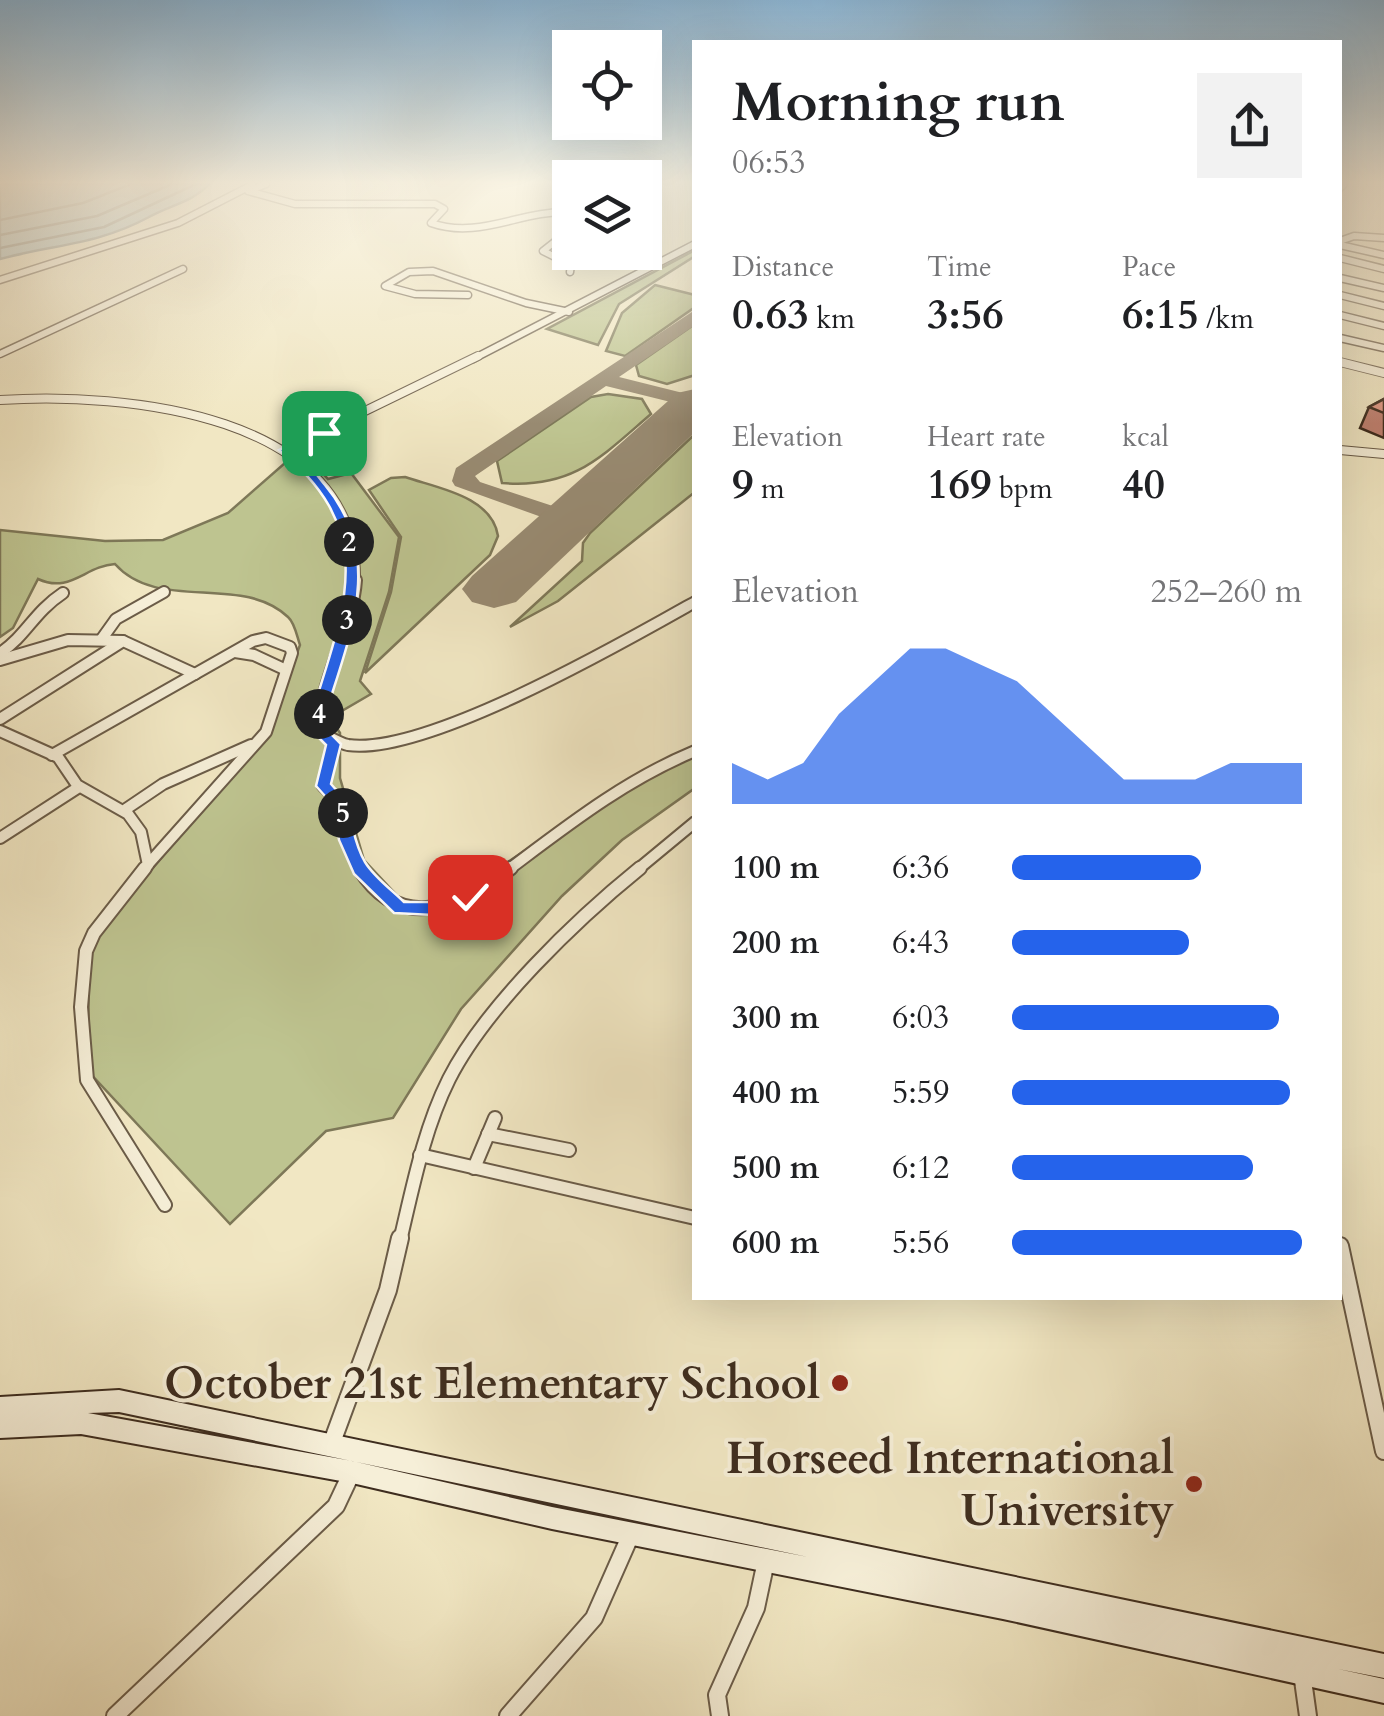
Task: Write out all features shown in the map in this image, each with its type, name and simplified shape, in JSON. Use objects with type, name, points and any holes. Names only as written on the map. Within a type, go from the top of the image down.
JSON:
[{"type":"main road","points":[[0,1408],[118,1401],[1384,1666]]},
{"type":"main road","points":[[0,1428],[81,1423],[352,1472],[1384,1690]]},
{"type":"street","points":[[0,280],[51,264]]},
{"type":"street","points":[[284,450],[507,338],[569,312],[658,264]]},
{"type":"street","points":[[0,354],[183,269]]},
{"type":"street","points":[[468,296],[415,294],[385,286],[409,272],[433,271],[526,303],[569,312]]},
{"type":"street","points":[[1342,278],[1384,288]]},
{"type":"street","points":[[1342,296],[1384,306]]},
{"type":"street","points":[[1358,320],[1373,304]]},
{"type":"street","points":[[1342,316],[1384,326]]},
{"type":"street","points":[[1342,338],[1384,348]]},
{"type":"street","points":[[1342,363],[1384,374]]},
{"type":"street","points":[[60,396],[73,387]]},
{"type":"street","points":[[0,400],[60,396],[106,400],[251,434],[295,456],[331,499],[354,562],[352,602],[318,716],[320,732],[334,744],[370,746],[430,730],[581,664],[692,604]]},
{"type":"street","points":[[1342,450],[1384,454]]},
{"type":"street","points":[[101,640],[116,619],[164,592]]},
{"type":"street","points":[[0,657],[17,642],[39,609],[64,593]]},
{"type":"street","points":[[52,754],[259,639],[283,643],[292,653],[266,732],[148,864],[102,922],[86,951],[82,1050],[87,1080],[166,1205]]},
{"type":"street","points":[[0,657],[68,640],[123,641],[195,674]]},
{"type":"street","points":[[0,719],[123,641]]},
{"type":"street","points":[[235,652],[284,669]]},
{"type":"street","points":[[0,731],[52,754],[67,765],[79,787],[126,809],[136,819],[148,864]]},
{"type":"street","points":[[126,809],[163,784],[253,744]]},
{"type":"street","points":[[334,744],[324,786],[340,803],[347,840],[360,869],[400,908],[419,910],[452,905],[470,897],[562,824],[692,752]]},
{"type":"street","points":[[0,838],[79,787]]},
{"type":"street","points":[[330,1445],[388,1290],[420,1155],[450,1077],[496,1012],[598,898],[692,824]]},
{"type":"street","points":[[474,1168],[495,1118]]},
{"type":"street","points":[[488,1134],[570,1150]]},
{"type":"street","points":[[420,1155],[692,1217]]},
{"type":"street","points":[[1342,1254],[1378,1395],[1384,1451]]},
{"type":"street","points":[[116,1716],[336,1506],[352,1472]]},
{"type":"street","points":[[508,1716],[594,1618],[632,1532]]},
{"type":"street","points":[[720,1716],[717,1695],[756,1608],[766,1561]]},
{"type":"street","points":[[1302,1673],[1308,1716]]},
{"type":"green space","points":[[669,264],[682,264],[619,304],[598,345],[547,329]]},
{"type":"green space","points":[[655,285],[692,294],[692,309],[625,356],[606,351],[622,313]]},
{"type":"green space","points":[[692,326],[692,376],[667,384],[639,376],[636,365]]},
{"type":"green space","points":[[608,394],[642,399],[651,414],[601,456],[567,475],[527,484],[502,483],[497,461],[591,397]]},
{"type":"green space","points":[[692,437],[692,494],[558,601],[510,627],[582,561],[583,543]]},
{"type":"green space","points":[[301,449],[328,479],[351,473],[399,537],[389,592],[360,681],[371,694],[330,718],[340,733],[340,778],[364,860],[406,905],[452,900],[608,794],[692,753],[692,790],[622,840],[562,896],[461,1009],[393,1118],[326,1131],[230,1224],[88,1071],[89,945],[269,728],[300,645],[296,630],[288,617],[269,604],[248,597],[154,587],[133,579],[115,564],[59,583],[38,579],[13,628],[0,637],[0,530],[105,541],[163,540],[228,513]]},
{"type":"green space","points":[[405,477],[474,503],[494,522],[498,536],[490,555],[365,673],[391,592],[401,537],[369,490],[391,478]]},
{"type":"building","points":[[1384,399],[1384,413],[1369,407]]},
{"type":"taxiway","points":[[602,379],[692,318]]},
{"type":"taxiway","points":[[569,519],[472,487],[463,481],[464,473],[602,379]]},
{"type":"taxiway","points":[[602,379],[692,401]]},
{"type":"runway","points":[[494,589],[692,407]]},
{"type":"place","name":"October 21st Elementary School","points":[[840,1383]]},
{"type":"place","name":"Horseed International University","points":[[1194,1484]]},
{"type":"route","points":[[324,433],[284,450],[312,474],[339,512],[356,576],[318,716],[320,732],[334,744],[324,786],[340,803],[347,840],[360,869],[400,908],[433,909],[470,897]]}]
